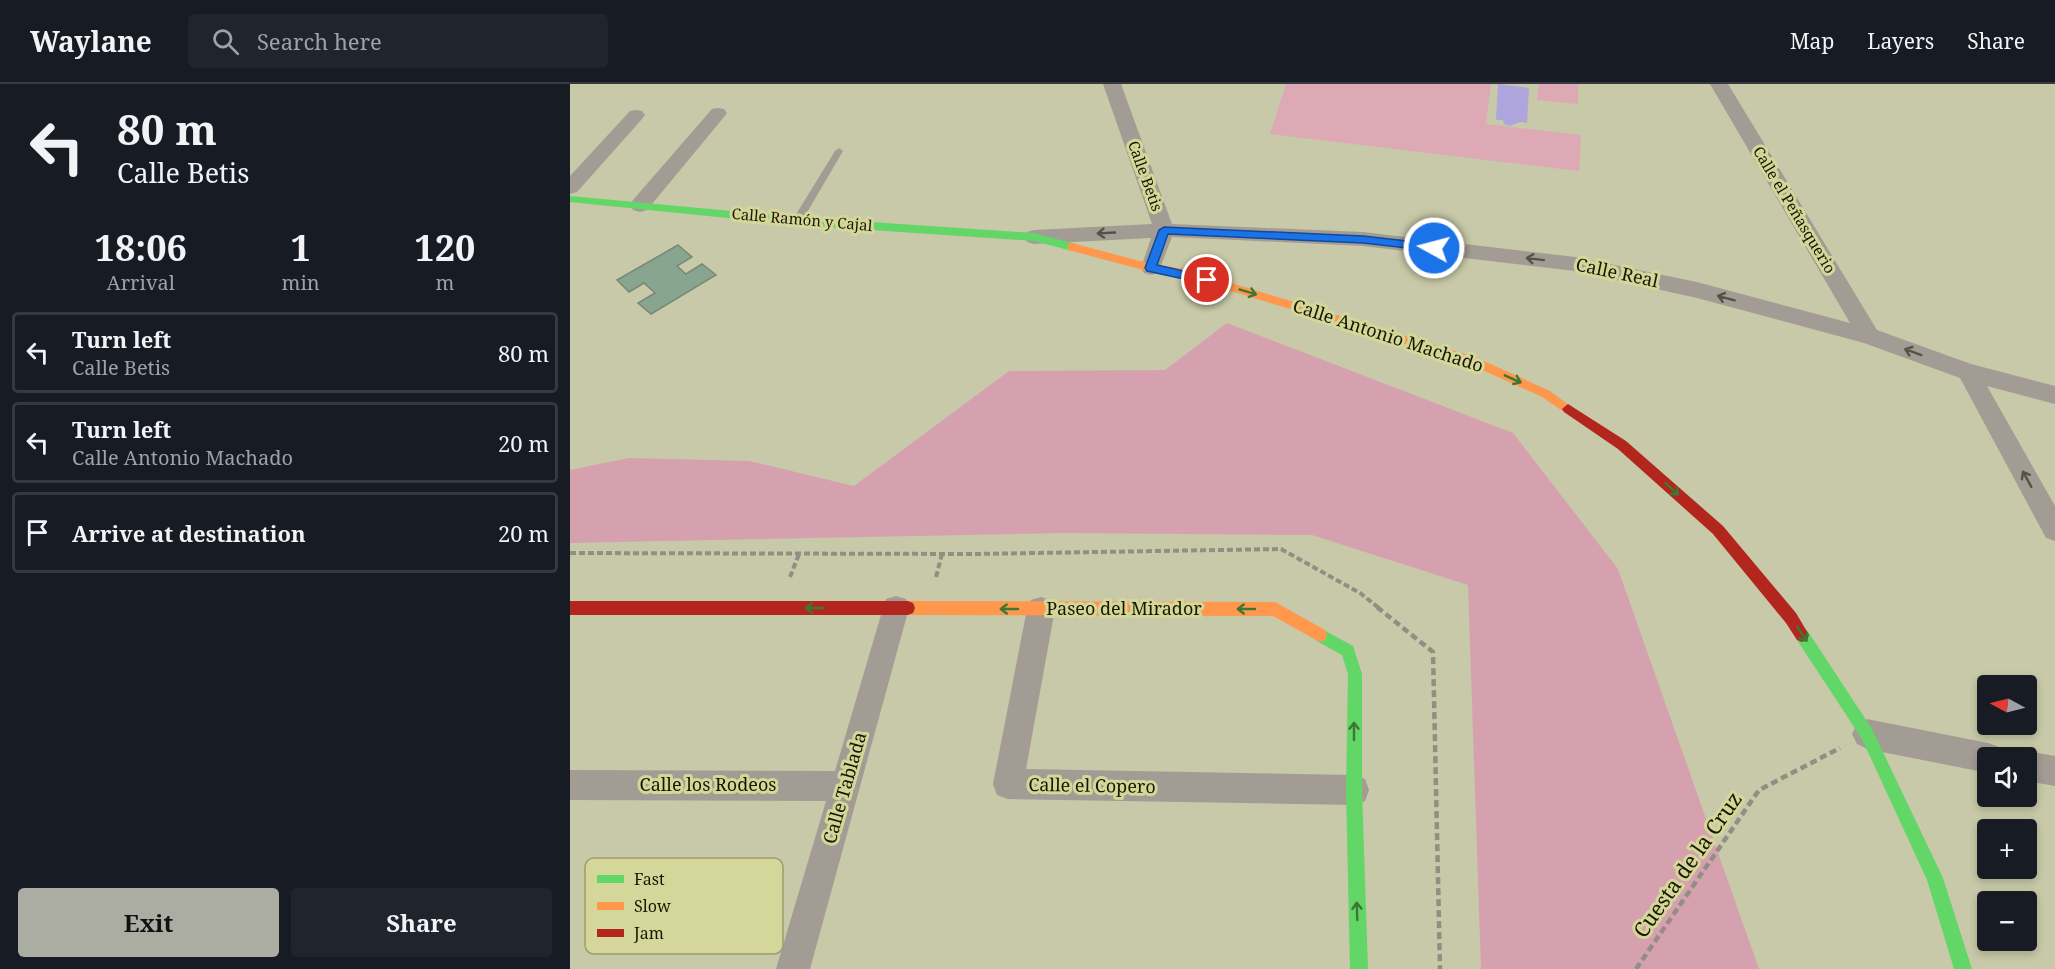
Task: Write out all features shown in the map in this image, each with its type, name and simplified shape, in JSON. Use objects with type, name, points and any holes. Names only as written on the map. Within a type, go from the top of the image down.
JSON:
[{"type":"main road","name":"Calle Ramón y Cajal","points":[[570,199],[797,221],[1034,237],[1151,268]]},
{"type":"main road","name":"Calle Antonio Machado","points":[[1151,268],[1185,273],[1471,360],[1546,394],[1622,445],[1718,530],[1791,618],[1867,734],[1935,878],[1963,969]]},
{"type":"main road","name":"Paseo del Mirador","points":[[570,608],[1275,609],[1348,651],[1355,674],[1354,790],[1359,969]]},
{"type":"street","name":"Calle Betis","points":[[1112,84],[1164,230],[1151,268]]},
{"type":"street","name":"Calle el Peñasquerio","points":[[1719,84],[1869,336]]},
{"type":"street","points":[[640,205],[718,113]]},
{"type":"street","points":[[570,188],[636,115]]},
{"type":"street","name":"Calle Real","points":[[1034,237],[1164,230],[1363,239],[1575,264],[1697,291],[1869,336],[1968,372],[2055,395]]},
{"type":"street","points":[[1968,372],[2055,530]]},
{"type":"street","name":"Calle Tablada","points":[[793,969],[896,608]]},
{"type":"street","name":"Calle el Copero","points":[[1041,609],[1008,784],[1354,790]]},
{"type":"street","points":[[1867,734],[1977,756]]},
{"type":"street","points":[[2037,768],[2055,771]]},
{"type":"street","name":"Calle los Rodeos","points":[[570,785],[845,786]]},
{"type":"lane","points":[[797,221],[839,152]]},
{"type":"path","points":[[788,580],[799,554]]},
{"type":"path","points":[[934,583],[942,554]]},
{"type":"path","name":"Cuesta de la Cruz","points":[[1636,969],[1759,790],[1867,734]]},
{"type":"shaded area","points":[[1286,84],[1491,84],[1486,124],[1581,135],[1579,171],[1270,134]]},
{"type":"shaded area","points":[[1498,84],[1529,88],[1527,123],[1520,122],[1510,126],[1504,124],[1503,120],[1496,120]]},
{"type":"shaded area","points":[[1539,84],[1578,84],[1578,104],[1537,100]]},
{"type":"shaded area","points":[[1227,323],[1513,433],[1618,569],[1759,969],[1481,969],[1468,585],[1312,535],[1063,533],[570,543],[570,470],[629,458],[749,461],[854,486],[1009,371],[1165,370]]},
{"type":"building","points":[[678,245],[692,257],[677,266],[686,274],[702,264],[716,275],[651,314],[638,303],[655,293],[644,283],[629,292],[617,280]]},
{"type":"traffic: fast","points":[[570,199],[797,221],[1034,237],[1072,247]]},
{"type":"traffic: fast","points":[[1320,635],[1348,651],[1355,674],[1354,790],[1359,969]]},
{"type":"traffic: fast","points":[[1802,635],[1867,734],[1935,878],[1963,969]]},
{"type":"traffic: slow","points":[[1072,247],[1151,268],[1185,273],[1471,360],[1546,394],[1568,409]]},
{"type":"traffic: slow","points":[[908,608],[1275,609],[1320,635]]},
{"type":"traffic: jam","points":[[1568,409],[1622,445],[1718,530],[1791,618],[1802,635]]},
{"type":"traffic: jam","points":[[570,608],[908,608]]},
{"type":"route","points":[[1207,280],[1185,273],[1151,268],[1164,230],[1363,239],[1434,248]]}]
